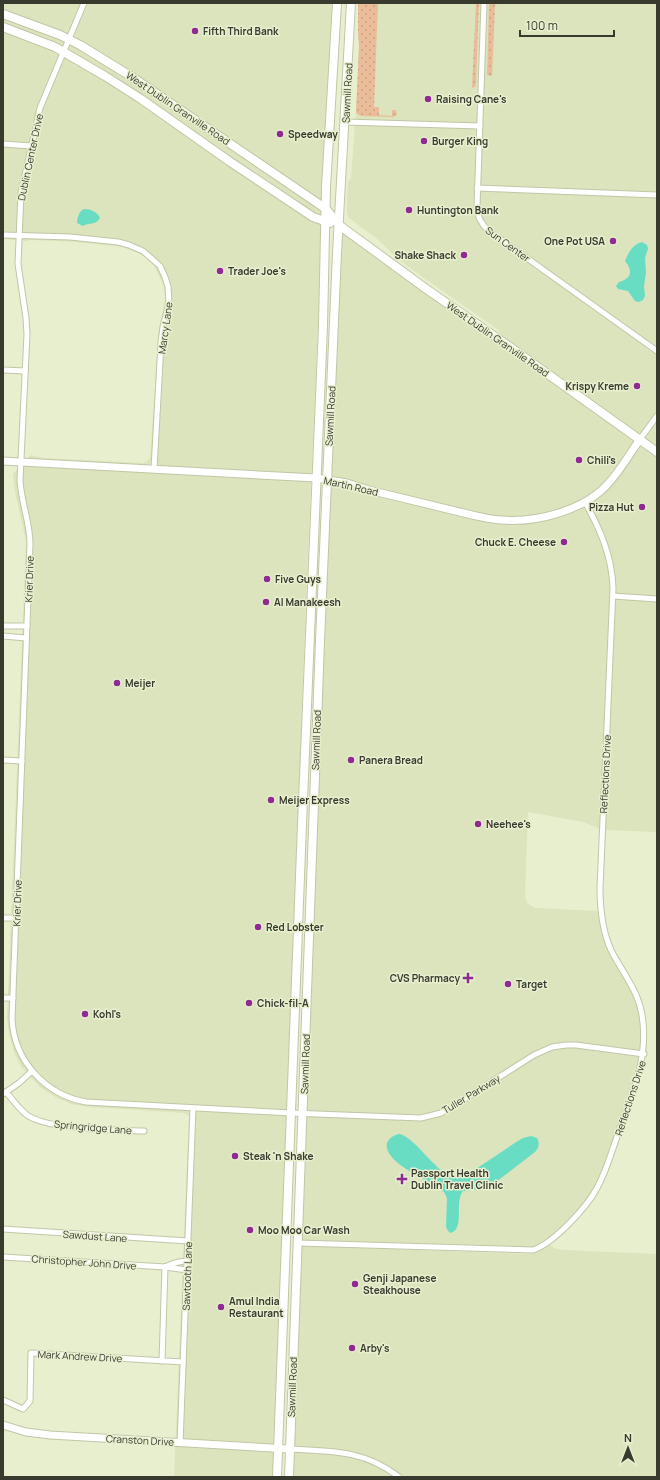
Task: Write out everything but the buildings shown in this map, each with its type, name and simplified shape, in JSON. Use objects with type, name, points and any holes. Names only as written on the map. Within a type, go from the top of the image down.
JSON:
[{"type":"main road","name":"Sawmill Road","points":[[277,1477],[323,326],[325,222],[337,3]]},
{"type":"main road","name":"Sawmill Road","points":[[289,1477],[327,480],[339,225],[352,3]]},
{"type":"main road","name":"West Dublin Granville Road","points":[[3,14],[69,39],[144,85],[326,209],[339,225],[425,288],[657,452]]},
{"type":"main road","name":"West Dublin Granville Road","points":[[3,27],[46,43],[64,52],[124,88],[313,217],[325,222],[339,225]]},
{"type":"street","name":"Dublin Center Drive","points":[[21,462],[27,324],[19,271],[18,235],[21,192],[40,108],[84,3]]},
{"type":"street","name":"Sun Center","points":[[484,3],[477,188],[477,214],[482,225],[657,351]]},
{"type":"street","points":[[345,122],[480,126]]},
{"type":"street","points":[[3,144],[31,146]]},
{"type":"street","points":[[477,188],[657,195]]},
{"type":"street","name":"Marcy Lane","points":[[3,235],[70,237],[124,243],[143,251],[152,258],[162,271],[168,286],[169,297],[162,333],[154,469]]},
{"type":"street","points":[[3,370],[25,371]]},
{"type":"street","points":[[640,440],[657,416]]},
{"type":"street","name":"Martin Road","points":[[3,461],[316,478],[347,483],[376,492],[472,515],[502,520],[529,520],[556,513],[584,502],[606,486],[640,440]]},
{"type":"street","name":"Krier Drive","points":[[21,462],[20,486],[28,517],[30,536],[13,998],[13,1025],[16,1041],[23,1057],[32,1071],[41,1080],[55,1091],[80,1101],[291,1113]]},
{"type":"street","name":"Reflections Drive","points":[[298,1242],[528,1251],[542,1247],[581,1211],[597,1188],[608,1163],[632,1096],[644,1054],[644,1033],[640,1006],[632,984],[614,954],[602,919],[600,899],[613,596],[612,572],[600,530],[584,502]]},
{"type":"street","points":[[613,596],[657,599]]},
{"type":"street","points":[[3,626],[27,626]]},
{"type":"street","points":[[3,636],[26,638]]},
{"type":"street","points":[[3,760],[22,761]]},
{"type":"street","points":[[3,918],[16,918]]},
{"type":"street","points":[[3,998],[13,998]]},
{"type":"street","name":"Tuller Parkway","points":[[291,1113],[425,1117],[441,1113],[452,1107],[534,1054],[552,1047],[576,1045],[644,1054]]},
{"type":"street","points":[[5,1093],[32,1071]]},
{"type":"street","name":"Springridge Lane","points":[[5,1093],[27,1115],[40,1121],[81,1127],[144,1131]]},
{"type":"street","name":"Sawtooth Lane","points":[[180,1443],[193,1108]]},
{"type":"street","name":"Sawdust Lane","points":[[3,1229],[188,1242]]},
{"type":"street","name":"Christopher John Drive","points":[[3,1258],[165,1267],[187,1270]]},
{"type":"street","name":"Christopher John Drive","points":[[165,1267],[172,1263],[188,1261]]},
{"type":"street","points":[[162,1361],[165,1267]]},
{"type":"street","name":"Mark Andrew Drive","points":[[3,1400],[23,1409],[30,1401],[31,1353],[183,1362]]},
{"type":"street","name":"Cranston Drive","points":[[3,1425],[26,1432],[50,1435],[278,1449]]},
{"type":"street","points":[[278,1449],[336,1451],[352,1454],[369,1459],[383,1466],[399,1477]]},
{"type":"shaded area","points":[[3,3],[332,3],[306,601],[273,1477],[174,1477],[189,1116],[185,1113],[89,1107],[71,1104],[57,1098],[41,1088],[22,1068],[14,1053],[9,1034],[7,1018],[26,541],[15,492],[13,474],[31,455],[43,458],[142,463],[146,462],[150,458],[159,327],[165,297],[164,286],[154,266],[147,258],[123,247],[76,242],[3,239]]},
{"type":"shaded area","points":[[358,3],[657,3],[657,832],[603,830],[583,822],[528,812],[525,896],[527,903],[535,908],[601,911],[604,931],[640,1006],[644,1054],[602,1177],[581,1211],[538,1249],[298,1243],[339,225],[509,346],[497,329],[418,274],[396,257],[376,238],[349,218],[347,213],[348,181],[351,178],[359,46]]},
{"type":"shaded area","points":[[358,3],[378,3],[374,107],[379,107],[379,115],[392,116],[392,110],[396,110],[397,115],[393,117],[361,116],[356,113],[359,46]]},
{"type":"shaded area","points":[[476,3],[479,3],[476,83],[475,87],[472,88]]},
{"type":"shaded area","points":[[489,3],[498,3],[495,5],[492,76],[487,75]]},
{"type":"shaded area","points":[[550,1245],[556,1249],[564,1250],[657,1254],[657,1477],[292,1477],[301,1246],[528,1254],[539,1252]]},
{"type":"water","points":[[84,209],[94,211],[100,218],[94,223],[83,226],[77,223],[77,219],[81,211]]},
{"type":"water","points":[[642,242],[647,245],[648,249],[645,258],[645,296],[643,300],[639,302],[635,301],[628,291],[618,289],[616,286],[619,282],[629,276],[630,271],[625,261],[633,247]]},
{"type":"water","points":[[399,1134],[412,1142],[443,1172],[457,1178],[470,1172],[523,1138],[531,1136],[537,1138],[539,1145],[535,1152],[488,1188],[463,1191],[459,1202],[458,1226],[451,1233],[446,1227],[447,1198],[444,1192],[409,1171],[392,1158],[388,1150],[387,1143],[392,1137]]},
{"type":"place","name":"Fifth Third Bank","points":[[195,31]]},
{"type":"place","name":"Raising Cane's","points":[[428,99]]},
{"type":"place","name":"Speedway","points":[[280,134]]},
{"type":"place","name":"Burger King","points":[[424,141]]},
{"type":"place","name":"Huntington Bank","points":[[409,210]]},
{"type":"place","name":"One Pot USA","points":[[613,241]]},
{"type":"place","name":"Shake Shack","points":[[464,255]]},
{"type":"place","name":"Trader Joe's","points":[[220,271]]},
{"type":"place","name":"Krispy Kreme","points":[[637,386]]},
{"type":"place","name":"Chili's","points":[[579,460]]},
{"type":"place","name":"Pizza Hut","points":[[642,507]]},
{"type":"place","name":"Chuck E. Cheese","points":[[564,542]]},
{"type":"place","name":"Five Guys","points":[[267,579]]},
{"type":"place","name":"Al Manakeesh","points":[[266,602]]},
{"type":"place","name":"Meijer","points":[[117,683]]},
{"type":"place","name":"Panera Bread","points":[[351,760]]},
{"type":"place","name":"Meijer Express","points":[[271,800]]},
{"type":"place","name":"Neehee's","points":[[478,824]]},
{"type":"place","name":"Red Lobster","points":[[258,927]]},
{"type":"place","name":"CVS Pharmacy","points":[[468,978]]},
{"type":"place","name":"Target","points":[[508,984]]},
{"type":"place","name":"Chick-fil-A","points":[[249,1003]]},
{"type":"place","name":"Kohl's","points":[[85,1014]]},
{"type":"place","name":"Steak 'n Shake","points":[[235,1156]]},
{"type":"place","name":"Passport Health Dublin Travel Clinic","points":[[402,1179]]},
{"type":"place","name":"Moo Moo Car Wash","points":[[250,1230]]},
{"type":"place","name":"Genji Japanese Steakhouse","points":[[355,1284]]},
{"type":"place","name":"Amul India Restaurant","points":[[221,1307]]},
{"type":"place","name":"Arby's","points":[[352,1348]]}]
